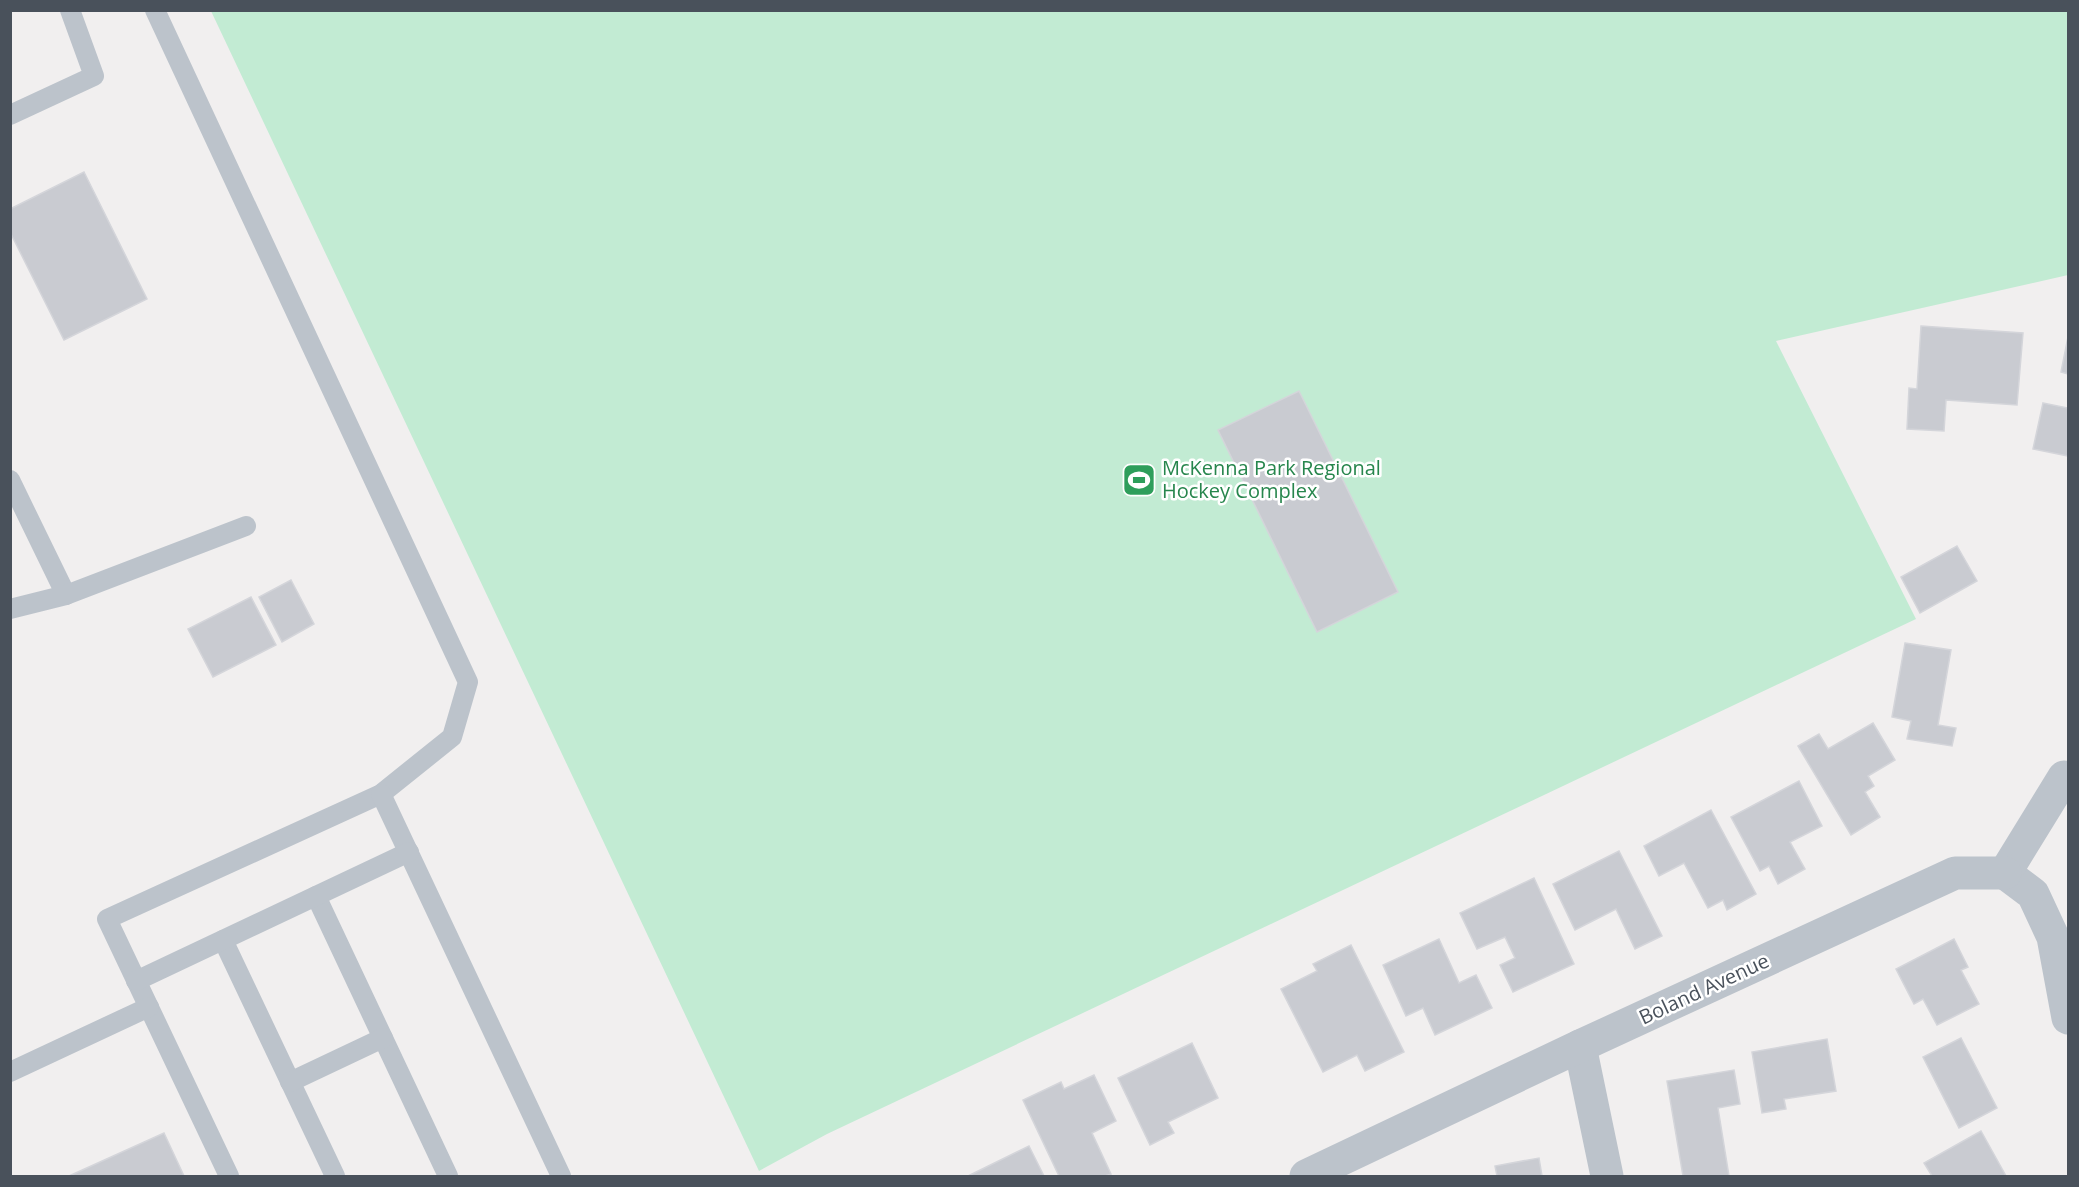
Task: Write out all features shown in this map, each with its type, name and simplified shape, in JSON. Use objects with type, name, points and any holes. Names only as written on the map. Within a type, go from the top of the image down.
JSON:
[{"type":"street","points":[[2064,777],[2005,873],[2033,894],[2053,937],[2068,1018]]},
{"type":"street","name":"Boland Avenue","points":[[1306,1176],[1580,1046],[1955,873],[2005,873]]},
{"type":"street","points":[[1580,1046],[1607,1176]]},
{"type":"lane","points":[[10,115],[94,76],[70,10]]},
{"type":"lane","points":[[155,10],[468,682],[452,737],[381,794],[107,918],[229,1176]]},
{"type":"lane","points":[[10,480],[66,595]]},
{"type":"lane","points":[[10,609],[66,595],[246,526]]},
{"type":"lane","points":[[381,794],[561,1176]]},
{"type":"lane","points":[[136,981],[409,852]]},
{"type":"lane","points":[[316,896],[448,1176]]},
{"type":"lane","points":[[224,940],[335,1176]]},
{"type":"lane","points":[[10,1072],[149,1007]]},
{"type":"lane","points":[[290,1082],[383,1038]]},
{"type":"green space","name":"McKenna Park Regional Hockey Complex","points":[[211,11],[2068,11],[2068,275],[1776,341],[1916,619],[827,1134],[759,1171]]},
{"type":"building","points":[[84,172],[147,299],[64,340],[10,232],[10,209]]},
{"type":"building","points":[[1921,326],[2023,333],[2017,405],[1946,400],[1944,431],[1907,429],[1909,388],[1917,389]]},
{"type":"building","points":[[2068,337],[2068,374],[2061,372]]},
{"type":"building","points":[[1299,391],[1398,592],[1317,632],[1218,430]]},
{"type":"building","points":[[2043,403],[2068,408],[2068,456],[2033,449]]},
{"type":"building","points":[[1957,546],[1977,581],[1920,613],[1901,577]]},
{"type":"building","points":[[291,580],[314,624],[282,642],[259,597]]},
{"type":"building","points":[[251,597],[276,645],[213,677],[188,629]]},
{"type":"building","points":[[1905,643],[1951,650],[1938,725],[1956,728],[1952,746],[1907,739],[1911,721],[1892,717]]},
{"type":"building","points":[[1873,723],[1895,760],[1868,776],[1874,786],[1865,792],[1880,817],[1851,835],[1798,746],[1819,734],[1828,749]]},
{"type":"building","points":[[1799,781],[1822,826],[1790,842],[1805,869],[1778,884],[1769,866],[1760,871],[1731,817]]},
{"type":"building","points":[[1711,810],[1756,894],[1727,910],[1723,900],[1708,908],[1684,863],[1659,876],[1644,846]]},
{"type":"building","points":[[1619,851],[1662,936],[1635,949],[1616,909],[1575,930],[1553,884]]},
{"type":"building","points":[[1534,878],[1574,964],[1513,992],[1500,965],[1515,958],[1505,937],[1477,949],[1460,913]]},
{"type":"building","points":[[1439,939],[1459,983],[1476,975],[1492,1008],[1435,1035],[1423,1008],[1406,1016],[1383,965]]},
{"type":"building","points":[[1954,939],[1968,967],[1961,970],[1979,1004],[1937,1025],[1923,999],[1914,1004],[1896,969]]},
{"type":"building","points":[[1351,945],[1404,1052],[1365,1071],[1357,1055],[1323,1072],[1281,989],[1317,971],[1313,964]]},
{"type":"building","points":[[1961,1038],[1997,1108],[1959,1128],[1923,1057]]},
{"type":"building","points":[[1827,1039],[1836,1091],[1784,1099],[1786,1109],[1762,1113],[1752,1052]]},
{"type":"building","points":[[1192,1043],[1218,1098],[1168,1122],[1174,1133],[1150,1145],[1118,1078]]},
{"type":"building","points":[[1734,1070],[1740,1104],[1718,1108],[1729,1176],[1683,1176],[1667,1081]]},
{"type":"building","points":[[1094,1075],[1116,1121],[1092,1133],[1111,1174],[1059,1176],[1023,1100],[1061,1082],[1064,1089]]},
{"type":"building","points":[[1981,1131],[2006,1176],[1932,1176],[1924,1163]]},
{"type":"building","points":[[164,1133],[184,1176],[69,1176]]},
{"type":"building","points":[[1029,1146],[1044,1176],[968,1176]]},
{"type":"building","points":[[1539,1158],[1542,1176],[1497,1176],[1495,1166]]},
{"type":"place","name":"McKenna Park Regional Hockey Complex","points":[[1139,480]]}]
